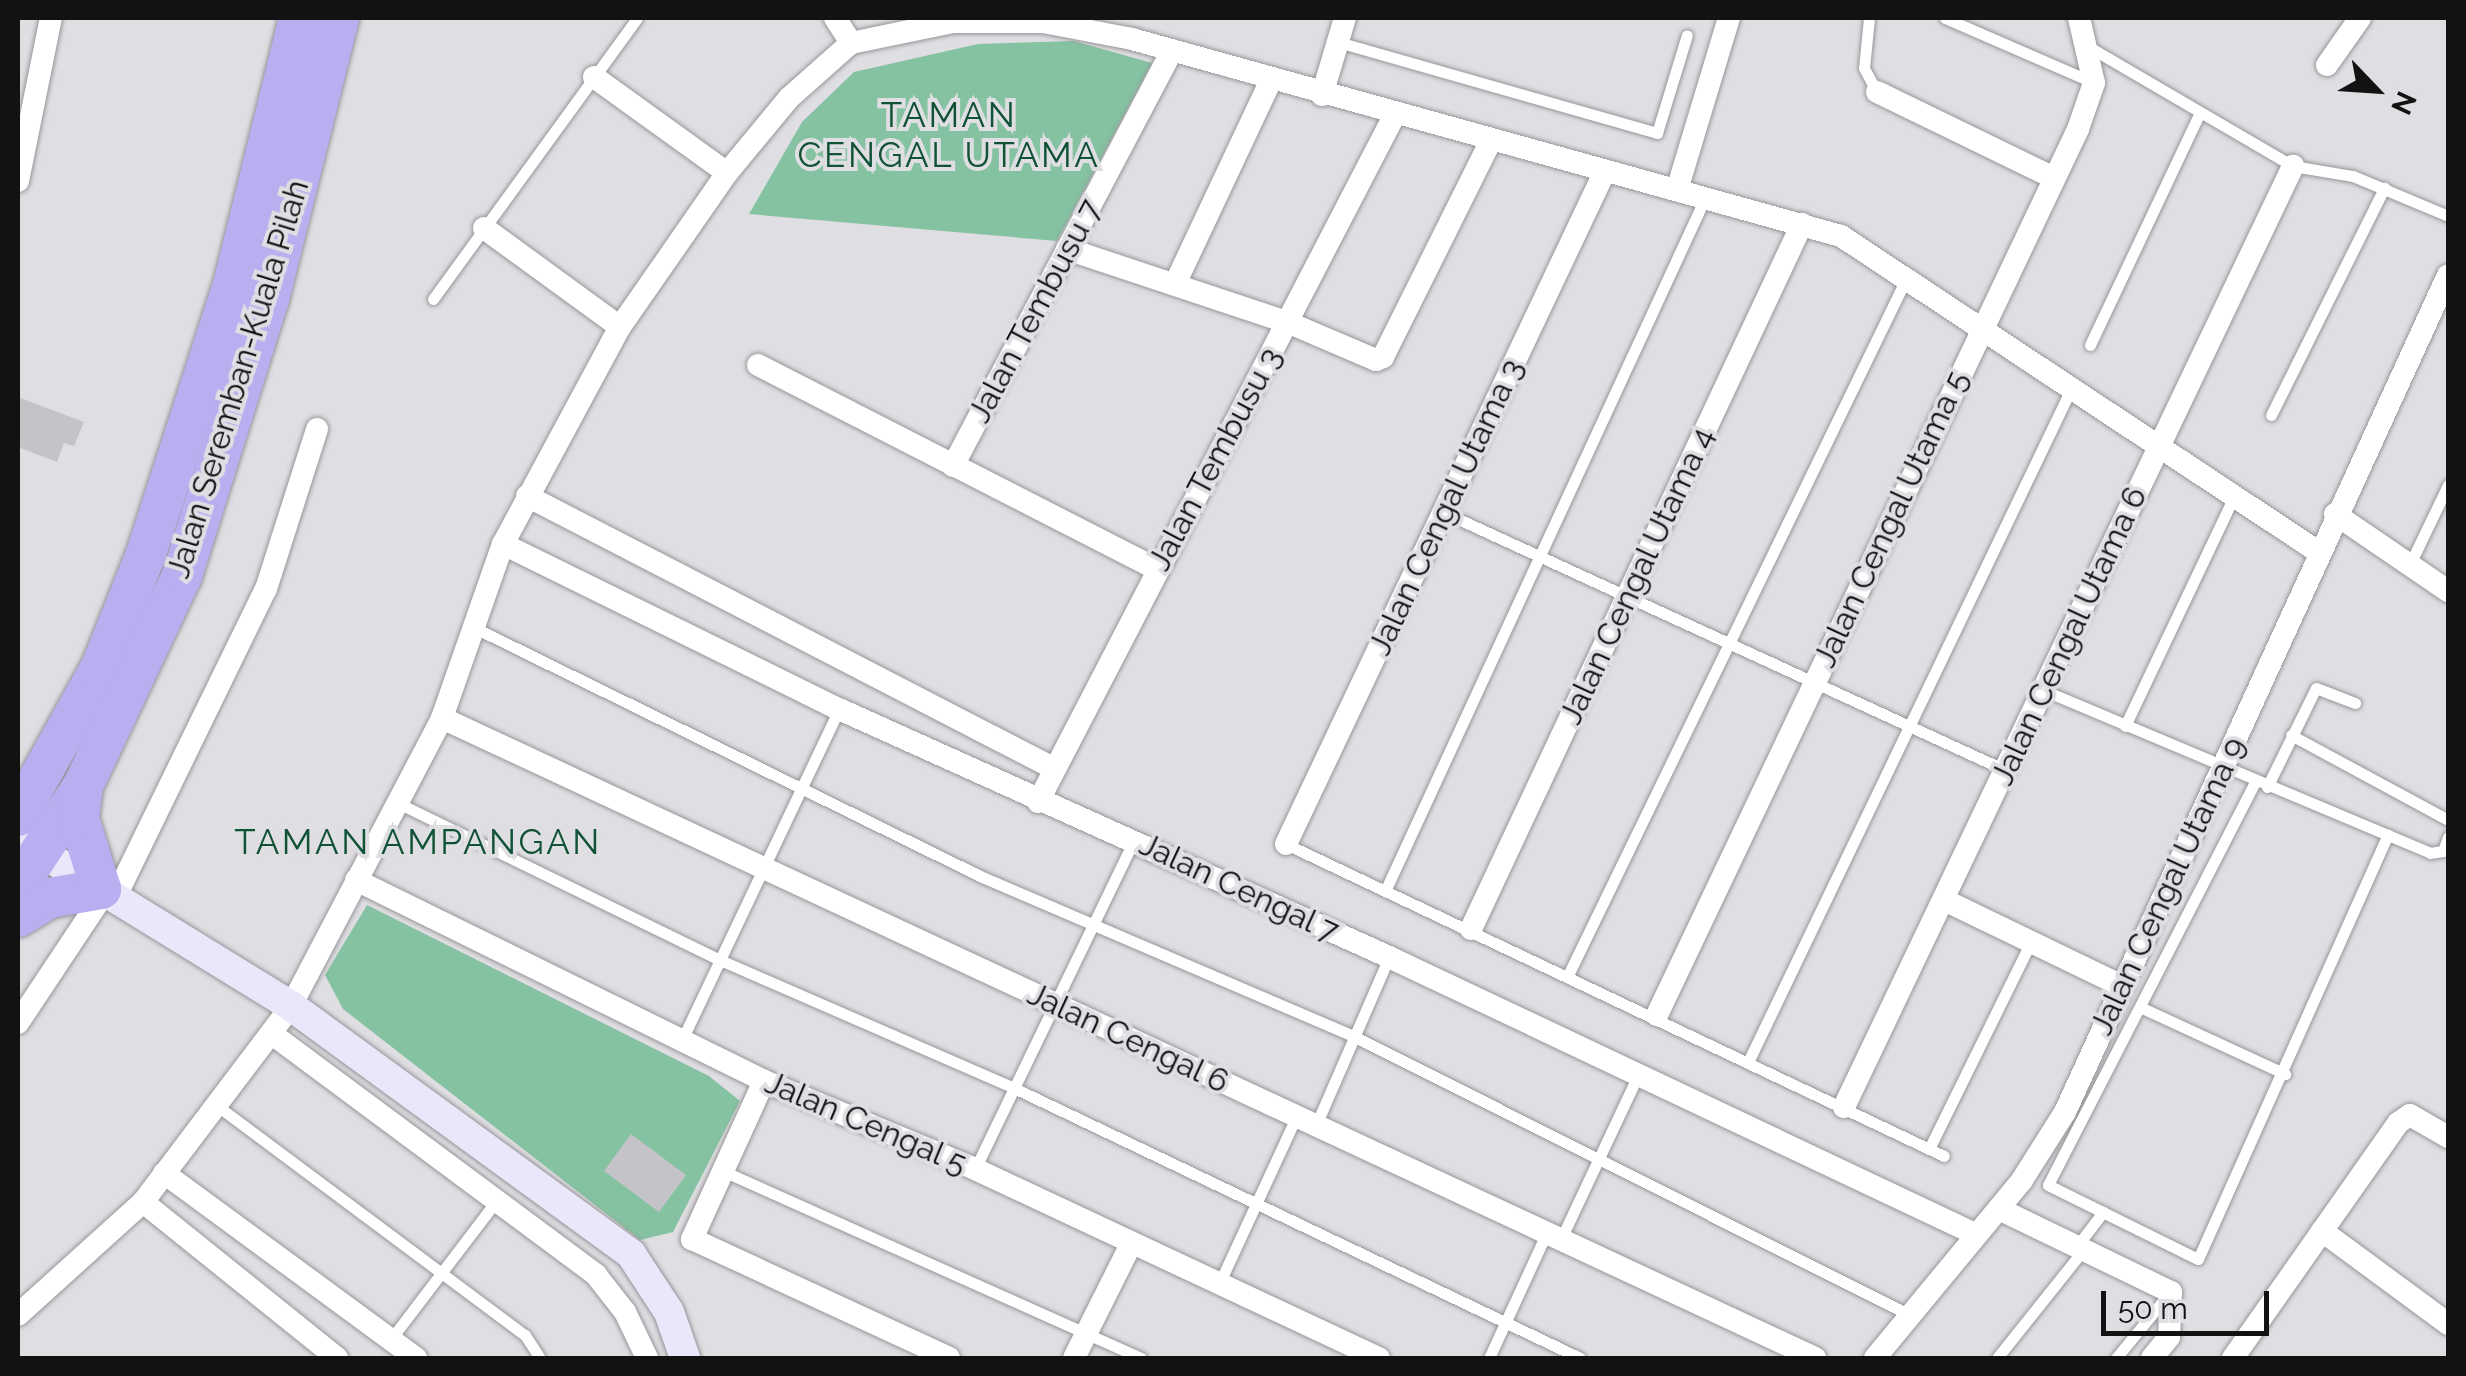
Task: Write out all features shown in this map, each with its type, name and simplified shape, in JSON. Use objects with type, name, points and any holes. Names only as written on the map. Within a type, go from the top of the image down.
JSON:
[{"type":"highway","name":"Jalan Seremban-Kuala Pilah","points":[[18,816],[101,667],[146,554],[232,285],[299,18]]},
{"type":"highway","name":"Jalan Seremban-Kuala Pilah","points":[[18,886],[28,845],[83,786],[136,684],[216,475],[269,299],[339,18]]},
{"type":"highway","points":[[18,917],[50,898],[107,893],[79,819],[83,786]]},
{"type":"street","points":[[18,181],[51,18]]},
{"type":"street","points":[[835,18],[851,42]]},
{"type":"street","points":[[1322,95],[1345,18]]},
{"type":"street","points":[[1678,190],[1729,18]]},
{"type":"street","points":[[2079,18],[2089,47],[2094,83]]},
{"type":"street","points":[[2328,65],[2360,18]]},
{"type":"street","points":[[18,1315],[144,1202],[291,1006],[442,718],[477,629],[503,544],[620,327],[727,174],[789,98],[851,42],[952,22],[1135,28],[1172,50],[1271,80],[1841,236],[2317,551]]},
{"type":"street","name":"Jalan Tembusu 7","points":[[953,466],[1172,50]]},
{"type":"street","points":[[594,77],[727,174]]},
{"type":"street","points":[[1175,284],[1271,80]]},
{"type":"street","name":"Jalan Cengal Utama 5","points":[[1657,1014],[2054,178],[2094,83]]},
{"type":"street","points":[[1877,92],[2054,178]]},
{"type":"street","name":"Jalan Tembusu 3","points":[[1038,802],[1394,116]]},
{"type":"street","points":[[1067,249],[1287,322],[1363,357],[1383,356],[1490,142]]},
{"type":"street","name":"Jalan Cengal Utama 6","points":[[1844,1107],[2293,166]]},
{"type":"street","name":"Jalan Cengal Utama 3","points":[[1286,844],[1605,172]]},
{"type":"street","name":"Jalan Cengal Utama 4","points":[[1471,928],[1802,224]]},
{"type":"street","points":[[484,228],[620,327]]},
{"type":"street","name":"Jalan Cengal Utama 9","points":[[1876,1358],[1999,1209],[2064,1112],[2224,770],[2317,551],[2448,275]]},
{"type":"street","points":[[758,366],[1156,569]]},
{"type":"street","points":[[18,1023],[107,893],[266,589],[317,429]]},
{"type":"street","points":[[527,496],[1055,769]]},
{"type":"street","points":[[2335,514],[2448,591]]},
{"type":"street","name":"Jalan Cengal 7","points":[[503,544],[838,709],[1389,957],[1975,1234]]},
{"type":"street","name":"Jalan Cengal 6","points":[[442,718],[1815,1358]]},
{"type":"street","points":[[28,845],[291,1006],[630,1254],[669,1312],[685,1358]]},
{"type":"street","name":"Jalan Cengal 5","points":[[356,880],[764,1082],[975,1170],[1379,1358]]},
{"type":"street","points":[[1944,900],[2122,986]]},
{"type":"street","points":[[272,1034],[596,1275],[625,1312],[647,1358]]},
{"type":"street","points":[[764,1082],[692,1240],[950,1358]]},
{"type":"street","points":[[2233,1358],[2410,1115],[2448,1138]]},
{"type":"street","points":[[164,1173],[416,1358]]},
{"type":"street","points":[[144,1202],[337,1358]]},
{"type":"street","points":[[1999,1209],[2171,1292],[2169,1337],[2152,1358]]},
{"type":"street","points":[[2322,1231],[2448,1324]]},
{"type":"street","points":[[1074,1358],[1131,1244]]},
{"type":"lane","points":[[433,298],[637,18]]},
{"type":"lane","points":[[1869,18],[1864,68],[1877,92]]},
{"type":"lane","points":[[1944,18],[2094,83]]},
{"type":"lane","points":[[1338,42],[1657,133],[1687,34]]},
{"type":"lane","points":[[2089,47],[2293,166],[2384,188],[2448,216]]},
{"type":"lane","points":[[2090,345],[2199,114]]},
{"type":"lane","points":[[2271,415],[2384,188]]},
{"type":"lane","points":[[1386,889],[1705,198]]},
{"type":"lane","points":[[1569,972],[1907,277]]},
{"type":"lane","points":[[1749,1060],[2072,388]]},
{"type":"lane","points":[[2410,564],[2448,485]]},
{"type":"lane","points":[[2124,726],[2234,496]]},
{"type":"lane","points":[[1443,512],[1816,678],[2005,770]]},
{"type":"lane","points":[[477,629],[980,876],[1096,921],[1356,1037],[1910,1315]]},
{"type":"lane","points":[[2355,703],[2316,688],[2140,1007],[2048,1184],[2198,1259],[2285,1074],[2388,835]]},
{"type":"lane","points":[[2043,690],[2224,770],[2430,853],[2443,850],[2448,837]]},
{"type":"lane","points":[[681,1042],[838,709]]},
{"type":"lane","points":[[2291,735],[2448,820]]},
{"type":"lane","points":[[396,802],[720,960],[1014,1088],[1256,1207],[1580,1358]]},
{"type":"lane","points":[[975,1170],[1060,1004],[1134,840]]},
{"type":"lane","points":[[1286,844],[1569,972],[1944,1156]]},
{"type":"lane","points":[[1929,1148],[2032,940]]},
{"type":"lane","points":[[1220,1284],[1256,1207],[1356,1037],[1389,957]]},
{"type":"lane","points":[[2140,1007],[2285,1074]]},
{"type":"lane","points":[[1490,1358],[1600,1159],[1638,1075]]},
{"type":"lane","points":[[216,1105],[439,1275],[526,1335],[540,1358]]},
{"type":"lane","points":[[724,1170],[1141,1358]]},
{"type":"lane","points":[[391,1339],[498,1200]]},
{"type":"lane","points":[[1998,1358],[2103,1212]]},
{"type":"lane","points":[[2116,1358],[2171,1292]]},
{"type":"green space","points":[[1074,41],[1152,63],[1057,241],[749,214],[802,122],[854,72],[978,44]]},
{"type":"green space","points":[[367,905],[709,1076],[740,1101],[673,1232],[640,1240],[343,1009],[325,975]]},
{"type":"building","points":[[18,397],[84,422],[74,446],[64,443],[57,462],[18,447]]},
{"type":"building","points":[[631,1134],[686,1175],[659,1212],[604,1171]]},
{"type":"district","name":"TAMAN CENGAL UTAMA","points":[[949,135]]},
{"type":"district","name":"TAMAN AMPANGAN","points":[[418,842]]}]
